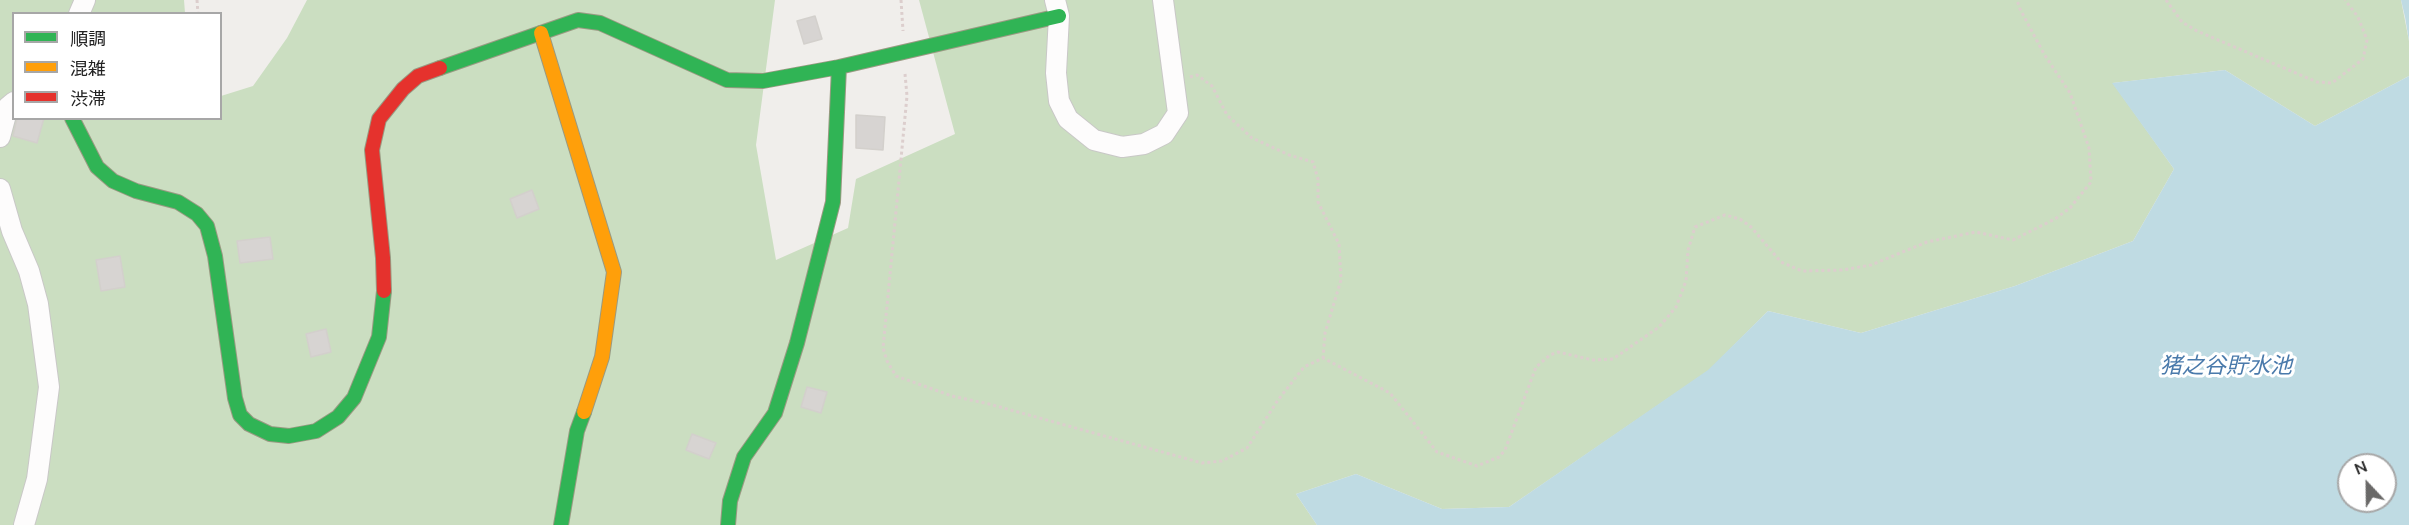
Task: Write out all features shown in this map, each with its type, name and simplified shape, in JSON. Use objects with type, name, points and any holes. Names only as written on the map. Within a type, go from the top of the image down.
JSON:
[{"type":"street","points":[[73,120],[97,167],[113,181],[136,191],[178,202],[196,214],[207,226],[215,256],[235,398],[240,415],[249,424],[270,434],[289,436],[316,431],[338,417],[354,398],[379,337],[384,294],[383,258],[372,150],[379,119],[403,89],[418,76],[578,20],[600,23],[727,80],[763,81],[904,52],[1057,8],[1056,73],[1059,101],[1068,119],[1094,140],[1122,147],[1143,144],[1164,134],[1178,113],[1164,0]]},
{"type":"street","points":[[541,33],[614,272],[603,357],[576,431],[561,525]]},
{"type":"street","points":[[728,525],[730,501],[744,457],[775,413],[797,343],[833,202],[839,67]]},
{"type":"street","points":[[0,137],[8,107],[12,104]]},
{"type":"street","points":[[0,189],[12,231],[29,270],[38,304],[49,387],[38,479],[24,525]]},
{"type":"path","points":[[901,0],[907,96],[884,348],[887,361],[896,376],[952,396],[989,404],[1202,464],[1222,461],[1247,448],[1278,400],[1304,367],[1323,358]]},
{"type":"path","points":[[1323,358],[1390,393],[1437,452],[1477,466],[1499,457],[1505,450],[1536,367],[1550,355],[1558,352],[1571,353],[1593,360],[1613,358],[1659,327],[1676,308],[1686,280],[1688,250],[1695,227],[1725,215],[1740,219],[1751,227],[1781,262],[1802,271],[1842,270],[1870,265],[1928,242],[1976,232],[2013,240],[2055,219],[2070,208],[2091,182],[2089,148],[2070,93],[2044,54],[2017,0]]},
{"type":"path","points":[[2166,0],[2182,22],[2197,31],[2317,82],[2332,83],[2363,59],[2367,40],[2358,18],[2345,0]]},
{"type":"path","points":[[1174,81],[1197,75],[1212,86],[1227,115],[1252,138],[1289,155],[1313,162],[1318,179],[1318,202],[1339,244],[1340,256],[1341,280],[1325,333],[1323,358]]},
{"type":"green space","points":[[0,0],[184,0],[185,12],[12,12],[12,120],[222,120],[222,96],[253,86],[287,38],[307,0],[775,0],[756,145],[776,260],[848,228],[856,179],[955,134],[919,0],[2401,0],[2409,41],[2409,76],[2315,126],[2225,70],[2113,83],[2174,169],[2133,241],[2015,286],[1861,333],[1768,311],[1708,371],[1509,507],[1442,509],[1356,474],[1296,494],[1317,525],[0,525]]},
{"type":"water","points":[[2401,0],[2409,0],[2409,41],[2405,17]]},
{"type":"water","name":"猪之谷貯水池","points":[[2225,70],[2315,126],[2409,76],[2409,525],[1317,525],[1296,494],[1356,474],[1442,509],[1509,507],[1708,370],[1768,311],[1861,333],[2015,286],[2133,241],[2174,169],[2112,83]]},
{"type":"building","points":[[815,16],[822,39],[804,44],[797,21]]},
{"type":"building","points":[[856,115],[885,117],[883,150],[856,148]]},
{"type":"building","points":[[17,120],[43,120],[37,143],[13,136]]},
{"type":"building","points":[[532,190],[539,209],[517,218],[510,199]]},
{"type":"building","points":[[270,237],[273,259],[240,263],[237,241]]},
{"type":"building","points":[[120,256],[125,287],[101,291],[96,260]]},
{"type":"building","points":[[326,329],[331,352],[311,357],[306,334]]},
{"type":"building","points":[[807,387],[827,392],[821,413],[801,407]]},
{"type":"building","points":[[692,434],[716,443],[709,459],[686,450]]},
{"type":"traffic: fast","points":[[440,68],[578,20],[600,23],[727,80],[763,81],[839,67],[1059,16]]},
{"type":"traffic: fast","points":[[728,525],[730,501],[744,457],[775,413],[797,343],[833,202],[839,67]]},
{"type":"traffic: fast","points":[[73,120],[97,167],[113,181],[136,191],[178,202],[197,214],[207,226],[215,256],[235,398],[240,415],[249,424],[270,434],[289,436],[316,431],[338,417],[354,398],[379,337],[384,291]]},
{"type":"traffic: fast","points":[[561,525],[577,431],[584,412]]},
{"type":"traffic: slow","points":[[541,33],[614,272],[602,357],[584,412]]},
{"type":"traffic: jam","points":[[384,291],[383,258],[372,150],[379,119],[403,89],[418,76],[440,68]]}]
